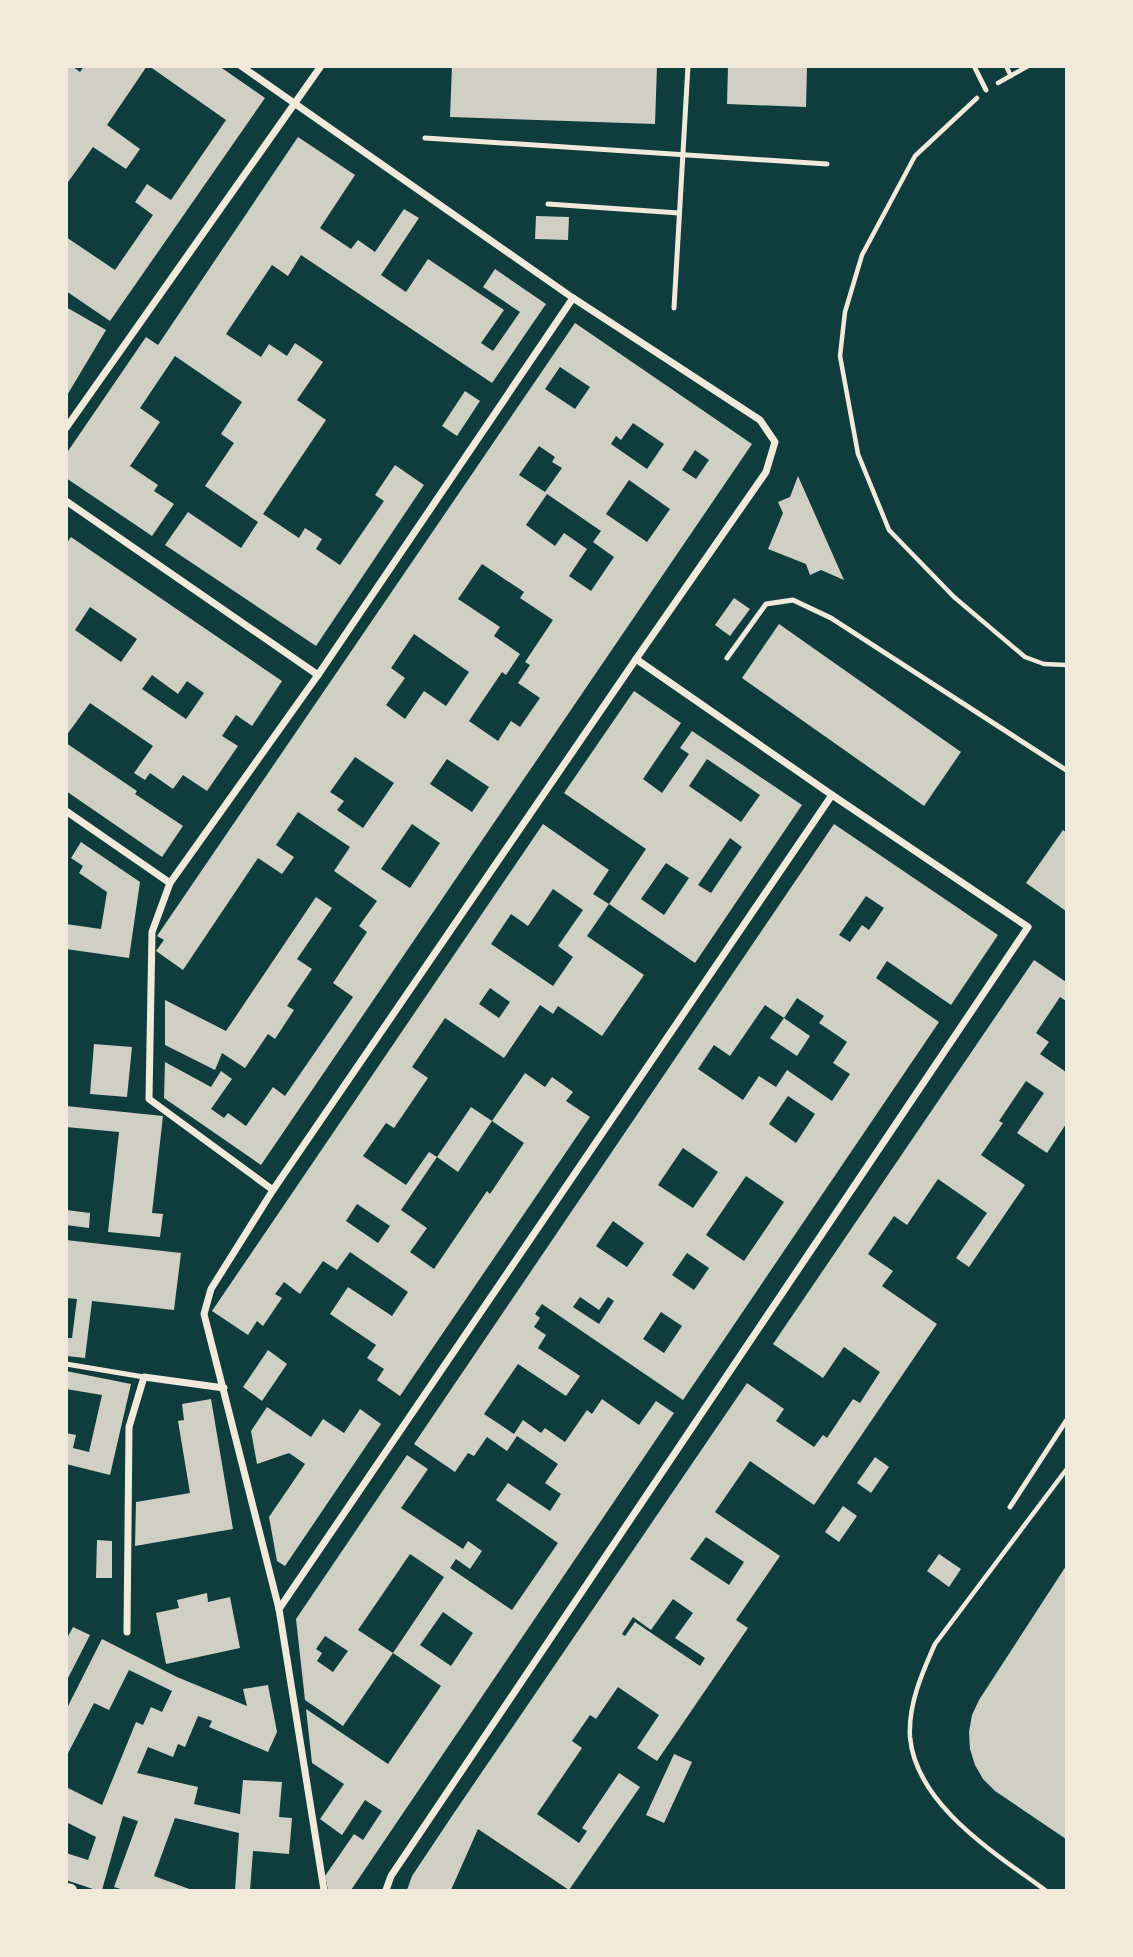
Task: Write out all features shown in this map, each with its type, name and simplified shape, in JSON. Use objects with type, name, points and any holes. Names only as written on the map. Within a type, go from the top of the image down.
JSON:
[{"type":"street","points":[[241,66],[573,298],[760,420],[775,442],[766,472],[273,1190],[211,1289],[204,1314],[279,1609],[324,1891]]},
{"type":"street","points":[[66,428],[321,66]]},
{"type":"street","points":[[273,1190],[149,1099],[152,932],[170,883],[318,676],[573,298]]},
{"type":"street","points":[[66,501],[318,676]]},
{"type":"street","points":[[386,1891],[391,1876],[1028,927],[636,659]]},
{"type":"street","points":[[279,1609],[832,795]]},
{"type":"street","points":[[66,811],[170,883]]},
{"type":"street","points":[[127,1632],[129,1427],[144,1377],[224,1388]]},
{"type":"lane","points":[[674,308],[688,66]]},
{"type":"lane","points":[[974,66],[986,90]]},
{"type":"lane","points":[[425,138],[828,164]]},
{"type":"lane","points":[[548,204],[679,214]]},
{"type":"lane","points":[[727,658],[766,604],[793,600],[831,618],[1066,770]]},
{"type":"lane","points":[[66,1364],[144,1377]]},
{"type":"lane","points":[[1010,1507],[1066,1421]]},
{"type":"path","points":[[1006,66],[1011,76]]},
{"type":"path","points":[[1028,66],[986,90],[915,156],[857,267],[845,312],[840,356],[858,454],[889,530],[954,597],[1025,657],[1044,664],[1066,665]]},
{"type":"path","points":[[1045,1891],[962,1827],[936,1797],[915,1763],[910,1735],[913,1704],[935,1644],[1066,1470]]},
{"type":"building","points":[[66,66],[72,66],[80,72],[84,66],[147,66],[107,125],[140,149],[126,169],[93,147],[66,185]]},
{"type":"building","points":[[149,66],[219,66],[265,98],[110,321],[66,291],[66,237],[115,270],[153,215],[135,202],[147,184],[171,200],[226,120]]},
{"type":"building","points":[[452,66],[657,66],[655,124],[450,117]]},
{"type":"building","points":[[728,66],[807,66],[806,107],[727,104]]},
{"type":"building","points":[[298,137],[355,175],[320,228],[351,249],[358,240],[375,252],[404,209],[419,218],[381,275],[406,292],[428,259],[504,310],[481,343],[493,351],[520,312],[483,287],[495,269],[546,304],[492,383],[301,255],[288,276],[272,265],[226,334],[261,357],[269,344],[287,356],[295,343],[323,362],[297,400],[326,420],[263,514],[299,538],[305,528],[322,539],[316,549],[340,565],[384,501],[375,495],[395,465],[424,485],[316,646],[165,545],[188,512],[241,548],[258,522],[205,486],[234,443],[221,434],[242,402],[175,356],[140,408],[160,422],[130,466],[158,485],[154,491],[174,504],[152,536],[66,478],[66,454],[146,337],[158,345]]},
{"type":"building","points":[[536,216],[569,217],[568,240],[535,239]]},
{"type":"building","points":[[66,307],[106,330],[66,397]]},
{"type":"building","points":[[575,323],[752,444],[261,1165],[164,1098],[165,1062],[211,1087],[221,1071],[232,1079],[211,1109],[224,1118],[228,1113],[246,1126],[273,1087],[285,1096],[353,997],[333,983],[367,932],[359,926],[377,901],[334,871],[350,847],[298,812],[276,845],[294,857],[282,874],[258,858],[183,970],[156,951],[164,940],[157,936]],"holes":[[[560,367],[590,387],[575,409],[545,389]],[[633,423],[664,444],[647,469],[611,444],[616,436],[621,440]],[[539,446],[555,457],[552,462],[562,468],[545,492],[519,475]],[[695,450],[709,460],[696,479],[682,470]],[[629,480],[670,509],[647,542],[606,514]],[[547,494],[601,531],[593,542],[614,557],[591,591],[569,576],[587,549],[564,533],[555,546],[526,525]],[[482,564],[524,592],[520,598],[553,620],[525,662],[530,665],[518,683],[540,698],[520,727],[511,721],[498,741],[469,721],[502,672],[506,675],[520,654],[494,636],[500,627],[458,599]],[[414,634],[469,672],[446,706],[424,691],[405,719],[386,705],[405,678],[391,668]],[[355,757],[394,783],[363,828],[337,810],[344,801],[330,792]],[[447,759],[489,787],[472,812],[430,784]],[[412,824],[440,843],[410,888],[381,869]]]},
{"type":"building","points":[[465,391],[480,401],[457,436],[442,426]]},
{"type":"building","points":[[798,476],[844,580],[821,570],[810,575],[806,564],[768,549],[783,513],[778,502],[790,497]]},
{"type":"building","points":[[71,537],[282,681],[252,726],[236,715],[222,736],[238,746],[207,791],[183,775],[173,789],[150,773],[145,780],[134,773],[153,746],[90,703],[66,736],[66,544]],"holes":[[[90,607],[137,639],[121,662],[75,630]],[[152,675],[178,694],[187,681],[204,693],[186,719],[142,689]]]},
{"type":"building","points":[[734,598],[750,609],[730,636],[715,625]]},
{"type":"building","points":[[779,624],[961,752],[924,806],[742,678]]},
{"type":"building","points":[[634,691],[681,723],[643,779],[662,793],[689,754],[680,748],[692,731],[802,805],[695,963],[609,904],[646,849],[564,793]],"holes":[[[707,759],[760,795],[741,822],[689,786]],[[730,838],[742,847],[711,893],[698,885]],[[666,863],[689,878],[664,915],[641,899]]]},
{"type":"building","points":[[66,743],[183,826],[162,857],[66,791]]},
{"type":"building","points":[[543,824],[609,870],[593,894],[609,904],[587,936],[644,975],[602,1036],[558,1006],[553,1014],[540,1005],[504,1058],[445,1018],[412,1067],[428,1078],[394,1128],[386,1123],[363,1156],[406,1185],[429,1152],[437,1157],[401,1210],[427,1228],[410,1252],[434,1269],[487,1191],[490,1194],[524,1143],[492,1121],[525,1073],[545,1087],[552,1077],[573,1092],[566,1101],[590,1117],[400,1396],[377,1380],[384,1369],[367,1358],[376,1345],[330,1314],[348,1287],[392,1316],[408,1292],[350,1252],[337,1270],[323,1261],[300,1294],[284,1282],[275,1294],[282,1298],[263,1326],[257,1321],[248,1335],[212,1311]],"holes":[[[553,889],[583,910],[558,946],[573,957],[553,986],[491,944],[511,914],[528,926]],[[490,988],[510,1002],[499,1018],[479,1004]],[[357,1204],[390,1226],[378,1243],[346,1221]]]},
{"type":"building","points":[[834,824],[998,935],[951,1005],[887,961],[876,978],[939,1022],[683,1400],[542,1304],[535,1314],[540,1318],[534,1327],[546,1335],[538,1348],[580,1376],[566,1396],[518,1364],[484,1414],[514,1434],[523,1420],[541,1433],[545,1428],[565,1442],[587,1410],[592,1414],[602,1399],[639,1425],[656,1401],[674,1413],[351,1890],[328,1890],[325,1876],[354,1834],[363,1840],[382,1811],[365,1800],[342,1835],[320,1819],[344,1784],[312,1763],[306,1709],[388,1764],[441,1686],[393,1653],[343,1726],[305,1700],[296,1619],[407,1455],[428,1469],[401,1508],[463,1549],[468,1541],[482,1551],[470,1569],[456,1559],[450,1568],[512,1610],[558,1543],[496,1500],[508,1483],[550,1511],[561,1494],[545,1483],[558,1464],[517,1436],[507,1451],[487,1437],[474,1456],[468,1453],[455,1472],[414,1444]],"holes":[[[866,896],[884,908],[869,930],[862,925],[850,942],[839,935]],[[797,998],[824,1016],[819,1023],[847,1042],[833,1063],[850,1074],[832,1101],[787,1070],[776,1087],[759,1076],[743,1100],[698,1069],[714,1045],[730,1056],[765,1005],[784,1018]],[[788,1096],[815,1114],[796,1143],[769,1124]],[[683,1148],[718,1172],[693,1208],[658,1185]],[[746,1176],[784,1202],[744,1261],[706,1235]],[[613,1221],[644,1243],[627,1267],[596,1246]],[[687,1253],[709,1268],[694,1290],[672,1275]],[[580,1297],[599,1310],[608,1297],[614,1301],[599,1324],[573,1307]],[[661,1312],[682,1326],[664,1353],[643,1339]],[[410,1554],[444,1577],[393,1653],[358,1630]],[[443,1612],[473,1633],[451,1666],[420,1645]],[[325,1636],[348,1651],[333,1672],[317,1661],[322,1653],[316,1649]]]},
{"type":"building","points":[[1063,830],[1066,832],[1066,911],[1026,883]]},
{"type":"building","points":[[81,842],[140,882],[129,958],[66,949],[66,924],[101,929],[107,892],[79,873],[83,866],[71,858]]},
{"type":"building","points":[[316,897],[332,908],[297,959],[312,969],[287,1006],[294,1010],[275,1039],[268,1034],[245,1068],[222,1053],[215,1070],[165,1045],[165,1000],[226,1031]]},
{"type":"building","points":[[1034,960],[1066,982],[1066,1001],[1060,997],[1036,1033],[1049,1042],[1040,1054],[1066,1072],[1066,1124],[1047,1153],[1017,1133],[1044,1093],[1026,1081],[999,1121],[1003,1123],[981,1155],[1025,1185],[969,1267],[956,1258],[987,1213],[938,1179],[907,1225],[894,1216],[868,1254],[893,1271],[882,1286],[937,1324],[814,1505],[750,1461],[715,1512],[780,1556],[736,1620],[748,1628],[657,1761],[637,1748],[659,1715],[618,1687],[596,1719],[590,1715],[572,1741],[582,1748],[537,1814],[579,1843],[587,1831],[582,1828],[619,1773],[640,1787],[569,1890],[478,1829],[451,1890],[407,1890],[412,1876],[454,1813],[747,1383],[784,1409],[776,1421],[814,1447],[823,1435],[827,1438],[853,1399],[860,1403],[880,1372],[844,1347],[823,1378],[773,1344]],"holes":[[[706,1537],[744,1562],[729,1585],[690,1559]],[[673,1599],[693,1613],[675,1638],[705,1658],[700,1666],[635,1622],[625,1636],[622,1634],[633,1617],[651,1630]]]},
{"type":"building","points":[[784,1018],[810,1036],[797,1056],[770,1038]]},
{"type":"building","points":[[94,1044],[132,1047],[127,1097],[90,1094]]},
{"type":"building","points":[[66,1106],[163,1116],[152,1213],[163,1214],[160,1237],[108,1232],[119,1132],[66,1127]]},
{"type":"building","points":[[471,1107],[492,1121],[458,1172],[437,1157]]},
{"type":"building","points":[[66,1210],[90,1213],[89,1228],[66,1225]]},
{"type":"building","points":[[66,1240],[181,1253],[174,1310],[92,1301],[85,1358],[66,1356],[66,1338],[72,1338],[77,1299],[66,1298]]},
{"type":"building","points":[[268,1350],[287,1364],[262,1401],[243,1387]]},
{"type":"building","points":[[66,1371],[131,1384],[110,1475],[66,1464],[66,1433],[76,1435],[73,1448],[89,1452],[102,1395],[66,1389]]},
{"type":"building","points":[[211,1399],[233,1529],[135,1546],[136,1502],[190,1493],[178,1421],[184,1420],[182,1404]]},
{"type":"building","points":[[267,1407],[311,1437],[323,1419],[344,1433],[360,1409],[381,1424],[285,1566],[277,1561],[269,1517],[305,1464],[289,1453],[257,1464],[251,1431]]},
{"type":"building","points":[[875,1457],[889,1467],[871,1493],[857,1483]]},
{"type":"building","points":[[843,1506],[857,1516],[839,1542],[825,1532]]},
{"type":"building","points":[[97,1540],[112,1541],[112,1578],[96,1578]]},
{"type":"building","points":[[939,1554],[961,1569],[949,1587],[927,1571]]},
{"type":"building","points":[[1066,1566],[1066,1839],[995,1791],[983,1779],[970,1749],[969,1732],[972,1715],[979,1700]]},
{"type":"building","points":[[207,1593],[208,1602],[230,1597],[240,1648],[166,1664],[156,1613],[179,1608],[177,1600]]},
{"type":"building","points":[[73,1627],[90,1635],[66,1682],[66,1640]]},
{"type":"building","points":[[102,1639],[177,1677],[247,1706],[243,1689],[268,1685],[277,1732],[268,1752],[209,1727],[212,1721],[198,1716],[185,1747],[178,1744],[173,1757],[148,1747],[137,1773],[198,1787],[194,1804],[240,1814],[243,1780],[282,1782],[279,1817],[292,1818],[289,1854],[253,1851],[250,1890],[235,1890],[239,1833],[175,1818],[154,1876],[192,1890],[124,1890],[114,1887],[138,1821],[123,1816],[102,1890],[66,1880],[66,1853],[88,1860],[96,1837],[66,1822],[66,1787],[102,1805],[136,1722],[143,1725],[151,1707],[162,1712],[172,1691],[129,1670],[109,1710],[94,1703],[66,1757],[66,1710]]},
{"type":"building","points":[[674,1754],[692,1762],[664,1823],[646,1815]]}]
